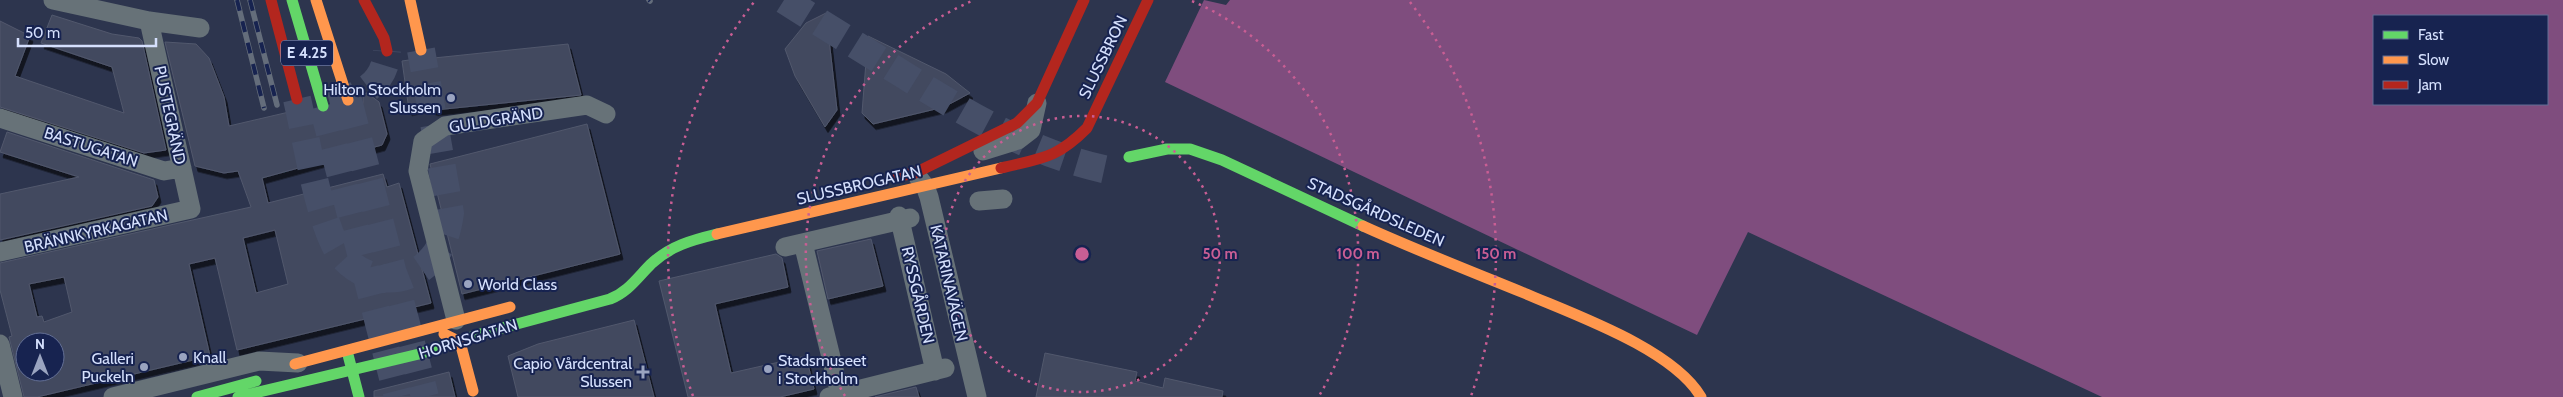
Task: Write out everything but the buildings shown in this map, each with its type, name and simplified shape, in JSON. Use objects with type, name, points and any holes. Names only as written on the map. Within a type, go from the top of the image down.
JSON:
[{"type":"main road","points":[[272,0],[299,98],[276,0]]},
{"type":"main road","name":"E 4.25","points":[[292,0],[323,106]]},
{"type":"main road","name":"E 4.25","points":[[316,0],[348,100]]},
{"type":"main road","points":[[364,0],[384,38],[387,51]]},
{"type":"main road","points":[[410,0],[421,50]]},
{"type":"main road","points":[[1037,103],[1084,0]]},
{"type":"main road","name":"SLUSSBRON","points":[[1087,128],[1148,0]]},
{"type":"main road","name":"SLUSSBROGATAN","points":[[640,276],[652,263],[683,242],[920,179],[1052,156],[1072,144],[1087,128]]},
{"type":"main road","name":"STADSGÅRDSLEDEN","points":[[1129,156],[1168,149],[1190,150],[1222,160],[1377,232],[1614,330],[1659,358],[1693,383],[1701,397]]},
{"type":"main road","name":"STADSGÅRDSLEDEN","points":[[1208,168],[1497,289],[1594,332],[1635,357]]},
{"type":"main road","name":"SLUSSBROGATAN","points":[[882,180],[920,179]]},
{"type":"main road","points":[[640,259],[654,247]]},
{"type":"main road","name":"HORNSGATAN","points":[[197,397],[284,378],[353,369],[419,354],[487,332],[623,294],[640,276]]},
{"type":"main road","name":"HORNSGATAN","points":[[238,397],[347,350],[524,303]]},
{"type":"main road","points":[[424,329],[449,336],[460,342],[473,391]]},
{"type":"main road","points":[[347,350],[359,397]]},
{"type":"street","points":[[52,0],[149,21],[200,28]]},
{"type":"street","name":"PUSTEGRÄND","points":[[149,21],[191,209]]},
{"type":"street","points":[[920,179],[964,158],[1018,140],[1031,130],[1037,103]]},
{"type":"street","name":"GULDGRÄND","points":[[456,320],[418,171],[423,140],[445,126],[587,105],[606,114]]},
{"type":"street","name":"BASTUGATAN","points":[[0,118],[164,171],[182,168]]},
{"type":"street","name":"KATARINAVÄGEN","points":[[920,179],[977,397]]},
{"type":"street","name":"BRÄNNKYRKAGATAN","points":[[0,252],[191,209]]},
{"type":"street","name":"RYSSGÅRDEN","points":[[903,218],[940,369],[834,396],[817,314],[794,245],[903,218]]},
{"type":"street","points":[[0,344],[14,397]]},
{"type":"street","name":"HORNSGATAN","points":[[113,397],[259,361],[284,378]]},
{"type":"shaded area","points":[[1204,0],[1226,5],[1230,0],[2563,0],[2563,397],[2102,397],[1748,232],[1697,335],[1165,82]]},
{"type":"tunnel","points":[[784,0],[929,90],[1006,134],[1061,157],[1118,172]]},
{"type":"tunnel","points":[[297,99],[322,210],[334,243],[340,253],[356,269],[377,277],[389,279],[411,274],[428,263],[439,250],[446,233],[450,213],[421,50]]},
{"type":"tunnel","points":[[330,104],[369,88],[381,73],[387,51]]},
{"type":"tunnel","points":[[348,100],[425,397]]},
{"type":"tunnel","points":[[323,106],[398,397]]},
{"type":"railway","points":[[237,0],[264,108]]},
{"type":"railway","points":[[250,0],[277,105]]},
{"type":"traffic: fast","points":[[292,0],[323,106]]},
{"type":"traffic: fast","points":[[1129,157],[1167,149],[1190,149],[1222,160],[1363,226]]},
{"type":"traffic: fast","points":[[238,397],[419,354],[487,332],[610,299],[627,289],[651,264],[674,248],[690,241],[717,234]]},
{"type":"traffic: fast","points":[[347,351],[359,397]]},
{"type":"traffic: fast","points":[[197,397],[256,381]]},
{"type":"traffic: slow","points":[[316,0],[348,100]]},
{"type":"traffic: slow","points":[[410,0],[421,50]]},
{"type":"traffic: slow","points":[[717,234],[1001,168]]},
{"type":"traffic: slow","points":[[1363,226],[1621,335],[1669,364],[1687,380],[1701,397]]},
{"type":"traffic: slow","points":[[295,364],[510,307]]},
{"type":"traffic: slow","points":[[444,334],[460,342],[473,391]]},
{"type":"traffic: jam","points":[[271,0],[297,99]]},
{"type":"traffic: jam","points":[[364,0],[384,38],[387,51]]},
{"type":"traffic: jam","points":[[894,177],[915,173],[1017,123],[1037,103],[1084,0]]},
{"type":"traffic: jam","points":[[1001,168],[1038,159],[1057,152],[1087,128],[1148,0]]},
{"type":"place","name":"Hilton Stockholm Slussen","points":[[451,98]]},
{"type":"place","name":"World Class","points":[[468,284]]},
{"type":"place","name":"Knall","points":[[183,357]]},
{"type":"place","name":"Galleri Puckeln","points":[[144,367]]},
{"type":"place","name":"Stadsmuseet i Stockholm","points":[[768,369]]},
{"type":"place","name":"Capio Vårdcentral Slussen","points":[[643,372]]}]
